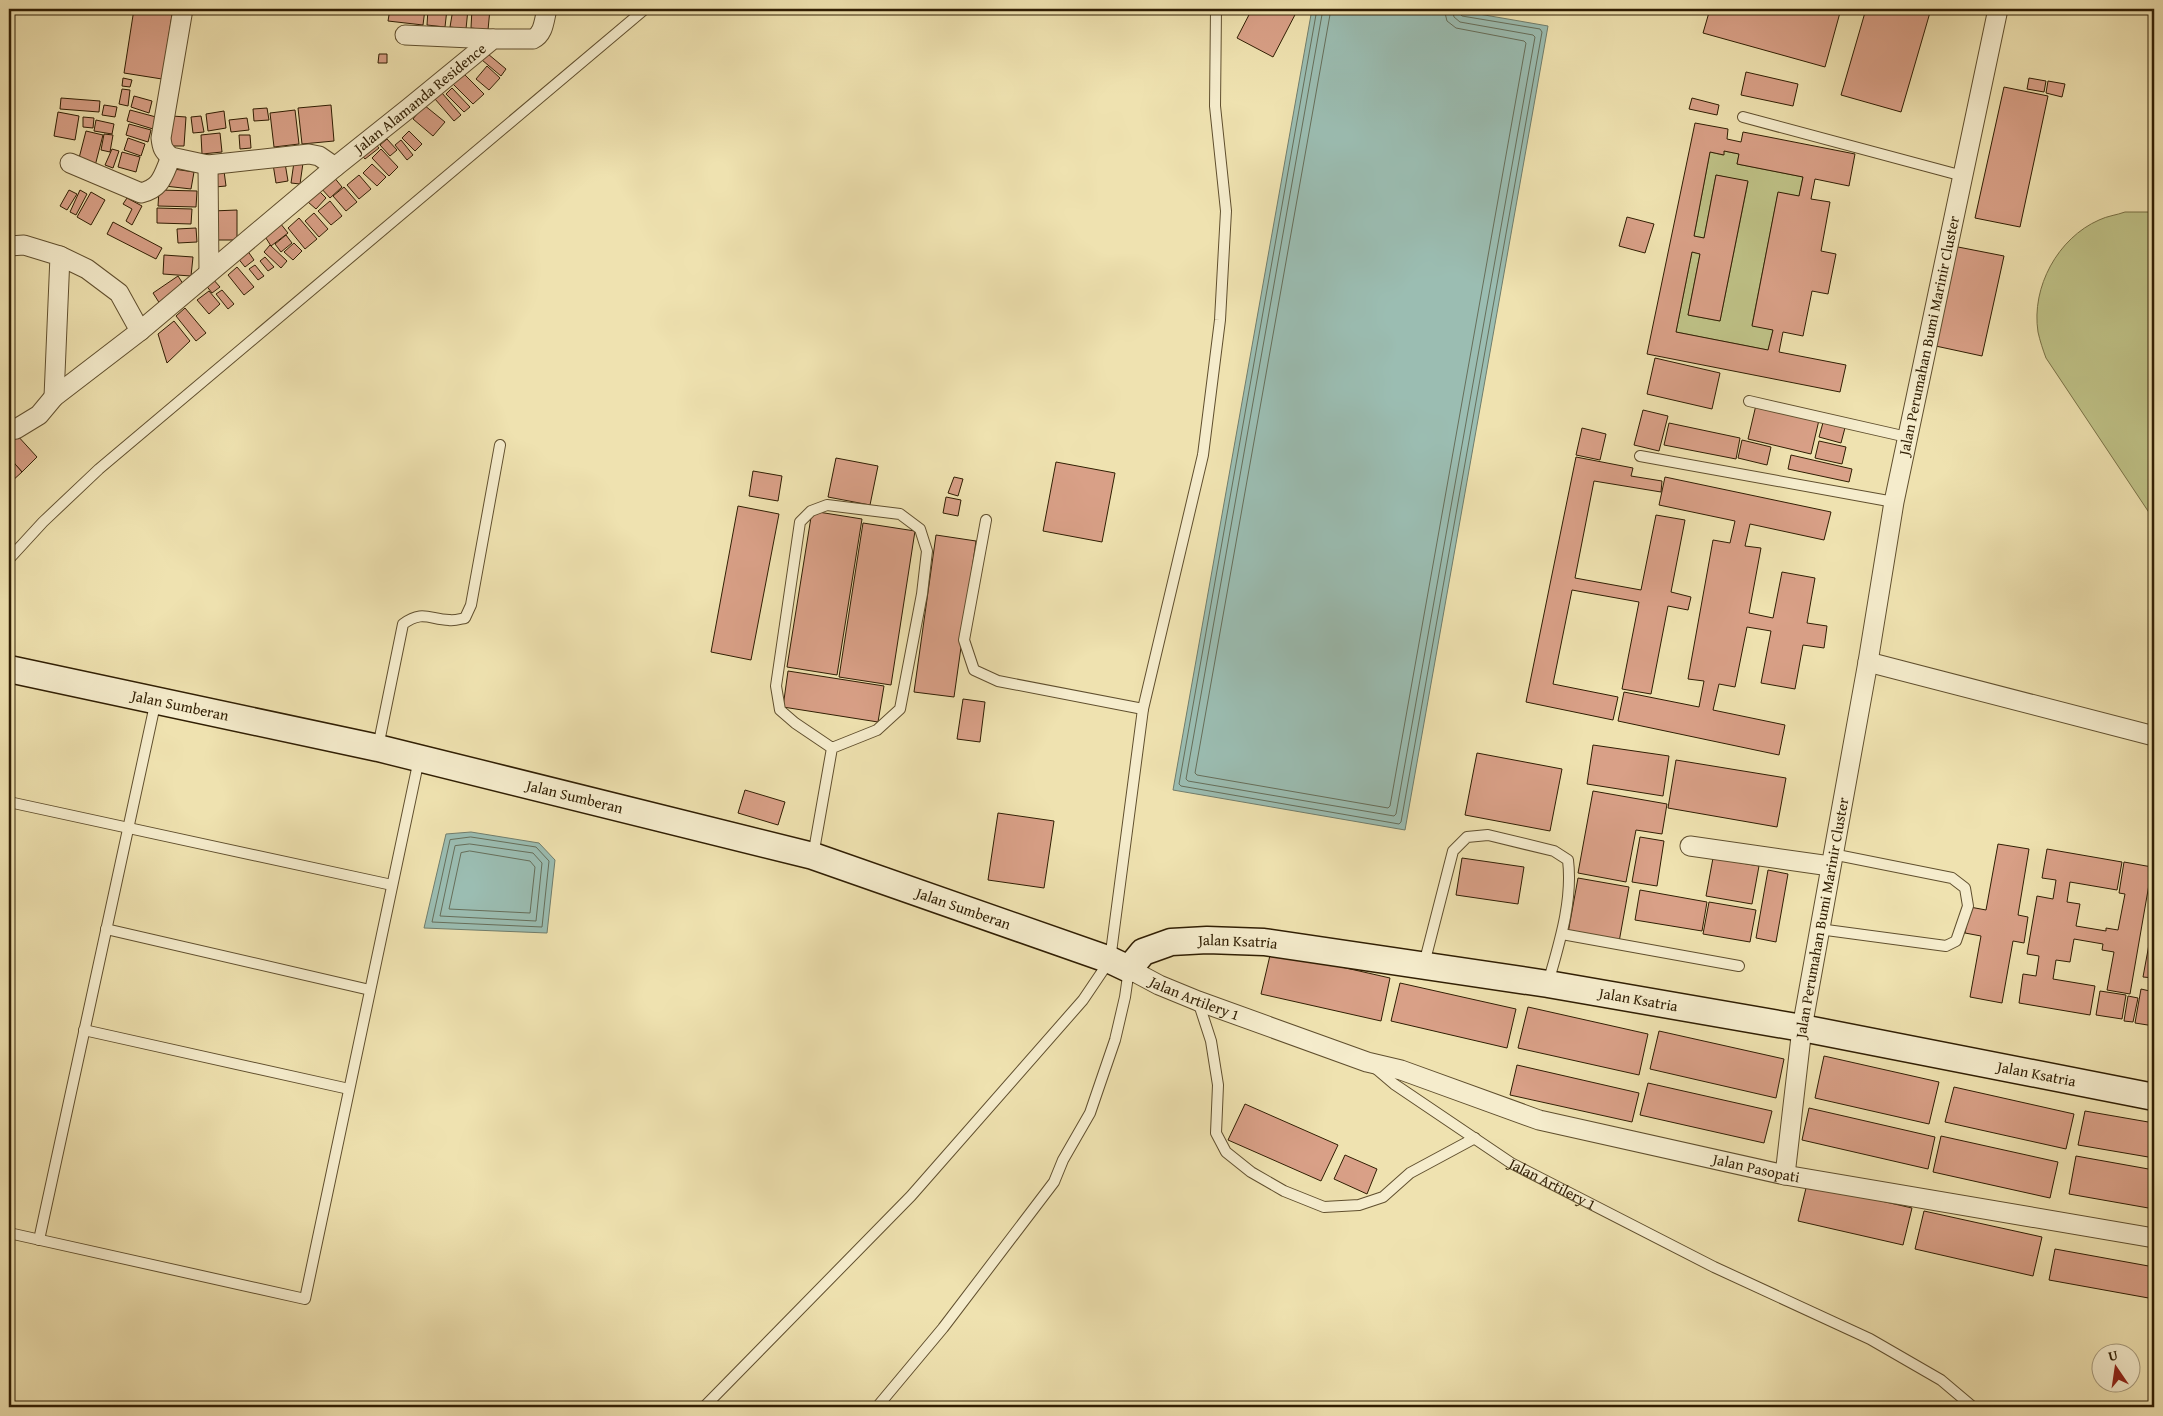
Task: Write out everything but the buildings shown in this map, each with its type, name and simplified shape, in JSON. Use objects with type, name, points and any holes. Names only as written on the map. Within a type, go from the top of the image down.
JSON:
[{"type":"street","points":[[183,9],[161,138],[162,148],[171,157],[208,165],[309,154],[319,156],[335,166]]},
{"type":"street","name":"Jalan Alamanda Residence","points":[[9,430],[16,429],[39,415],[54,397],[140,331],[335,166],[494,38],[533,39],[538,37],[547,9]]},
{"type":"street","name":"Jalan Perumahan Bumi Marinir Cluster","points":[[1785,1175],[1802,1028],[1868,662],[1894,502],[1998,9]]},
{"type":"street","points":[[405,35],[494,38]]},
{"type":"street","points":[[70,163],[141,193],[152,190],[158,184],[171,157]]},
{"type":"street","points":[[208,165],[209,272]]},
{"type":"street","points":[[9,246],[24,245],[60,256],[87,269],[119,293],[140,331]]},
{"type":"street","points":[[54,397],[60,256]]},
{"type":"street","points":[[1868,662],[2154,736]]},
{"type":"street","name":"Jalan Sumberan","points":[[9,669],[378,748],[813,856],[1119,965]]},
{"type":"street","points":[[1690,846],[1831,860]]},
{"type":"street","name":"Jalan Ksatria","points":[[1119,965],[1143,952],[1171,942],[1207,940],[1264,942],[1548,984],[1802,1028],[2154,1097]]},
{"type":"street","name":"Jalan Artilery 1","points":[[1119,965],[1198,1001],[1367,1062]]},
{"type":"street","name":"Jalan Pasopati","points":[[1367,1062],[1401,1070],[1539,1120],[1785,1175],[2154,1238]]},
{"type":"lane","points":[[9,559],[43,522],[99,469],[645,9]]},
{"type":"lane","points":[[877,1407],[943,1328],[1054,1182],[1063,1160],[1090,1113],[1115,1040],[1125,997],[1119,965],[1143,709],[1203,455],[1220,320],[1226,211],[1215,106],[1216,9]]},
{"type":"lane","points":[[1743,117],[1963,176]]},
{"type":"lane","points":[[1749,401],[1907,437]]},
{"type":"lane","points":[[378,748],[404,624],[414,616],[430,616],[450,621],[465,618],[471,605],[500,444]]},
{"type":"lane","points":[[1640,456],[1894,502]]},
{"type":"lane","points":[[827,506],[900,514],[920,529],[927,551],[922,594],[900,709],[877,730],[832,748],[795,723],[780,710],[776,686],[800,522],[811,511],[827,506]]},
{"type":"lane","points":[[986,520],[964,640],[974,670],[998,681],[1143,709]]},
{"type":"lane","points":[[39,1240],[156,700]]},
{"type":"lane","points":[[813,856],[832,748]]},
{"type":"lane","points":[[9,1233],[305,1299],[419,758]]},
{"type":"lane","points":[[9,802],[392,885]]},
{"type":"lane","points":[[1424,966],[1452,851],[1467,837],[1488,835],[1554,850],[1568,860],[1570,877],[1562,934],[1548,984]]},
{"type":"lane","points":[[1819,929],[1946,946],[1956,941],[1968,906],[1965,888],[1952,878],[1831,860]]},
{"type":"lane","points":[[106,929],[370,990]]},
{"type":"lane","points":[[1562,934],[1739,966]]},
{"type":"lane","points":[[704,1407],[911,1196],[1083,1000],[1119,965]]},
{"type":"lane","points":[[1198,1001],[1212,1041],[1216,1076],[1216,1133],[1226,1152],[1251,1172],[1284,1191],[1324,1207],[1359,1206],[1383,1197],[1410,1173],[1475,1138]]},
{"type":"lane","points":[[84,1030],[349,1089]]},
{"type":"lane","name":"Jalan Artilery 1","points":[[1367,1062],[1394,1084],[1511,1163],[1705,1263],[1870,1338],[1941,1380],[1973,1407]]},
{"type":"green space","points":[[1724,151],[1739,154],[1737,164],[1803,177],[1799,196],[1778,193],[1752,325],[1773,330],[1768,350],[1676,332],[1692,252],[1700,254],[1688,315],[1720,321],[1748,182],[1716,175],[1704,238],[1694,236],[1710,152],[1723,155]]},
{"type":"green space","points":[[2125,212],[2154,212],[2154,520],[2046,358],[2038,332],[2037,315],[2043,282],[2050,266],[2060,251],[2084,228],[2102,219]]},
{"type":"water","points":[[1312,9],[1450,9],[1548,26],[1405,830],[1173,790]]},
{"type":"water","points":[[471,832],[539,843],[555,860],[547,933],[424,928],[446,834]]}]
